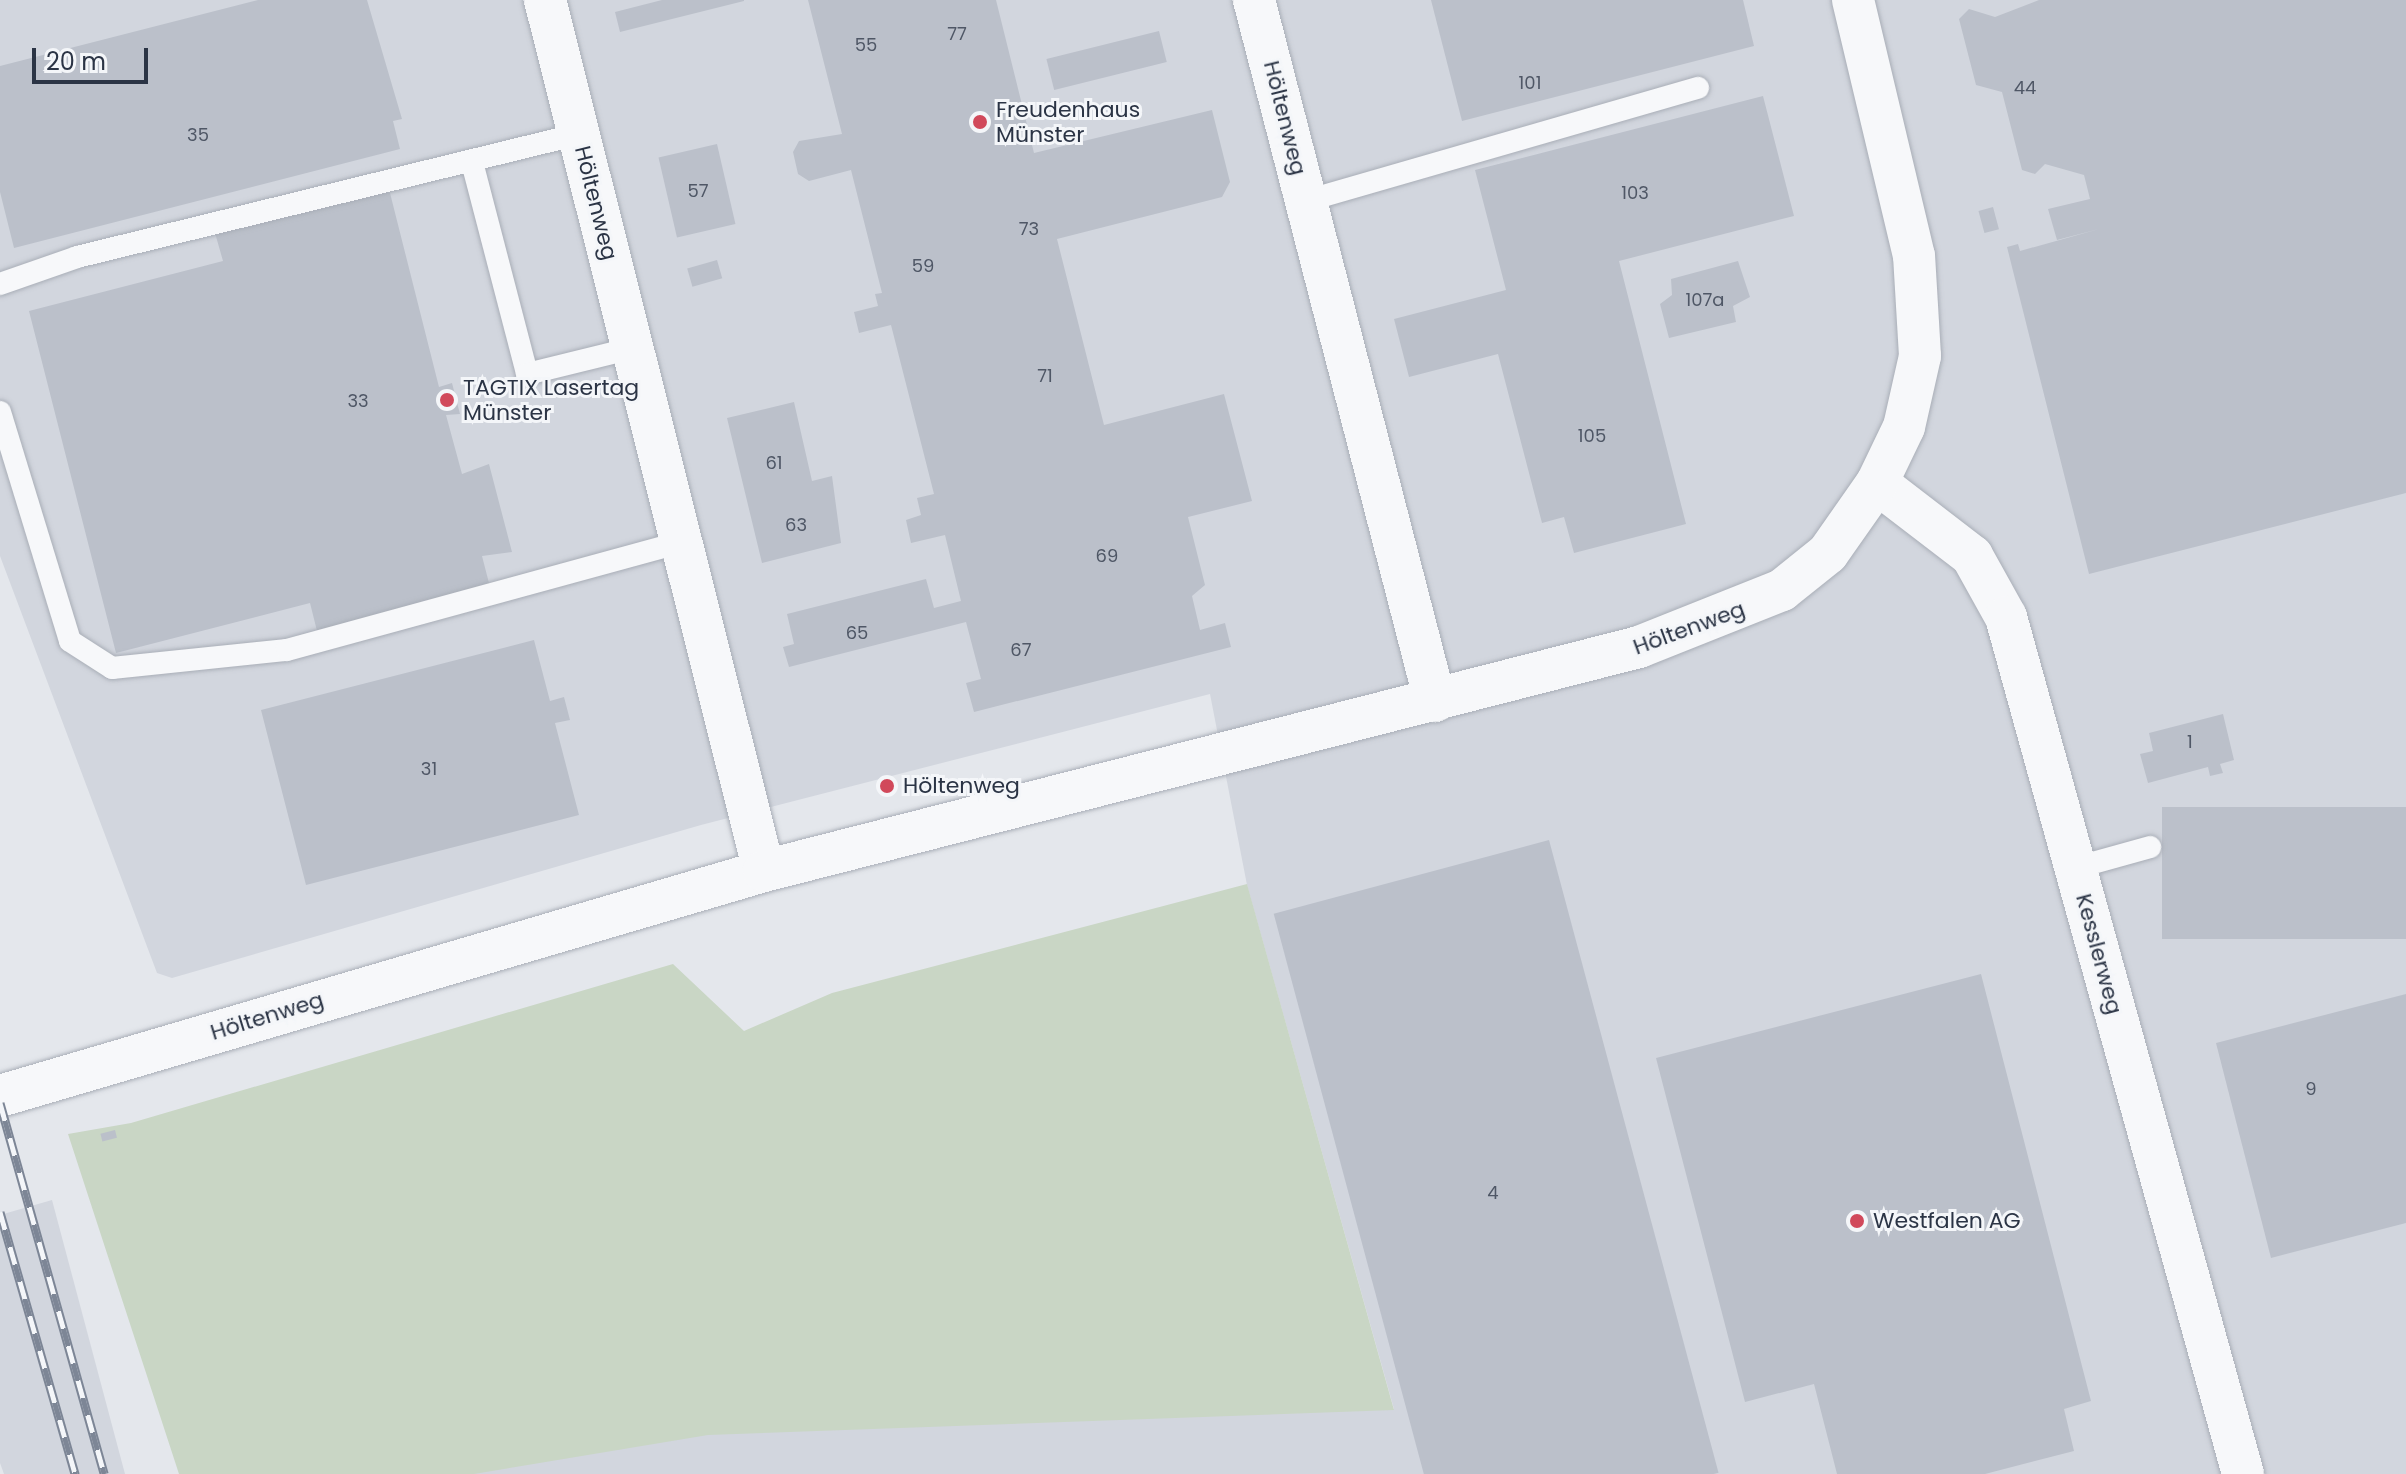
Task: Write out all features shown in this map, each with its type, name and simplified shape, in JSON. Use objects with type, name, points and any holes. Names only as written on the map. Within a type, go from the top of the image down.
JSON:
[{"type":"street","name":"Höltenweg","points":[[545,0],[764,871]]},
{"type":"street","name":"Höltenweg","points":[[1254,0],[1435,701]]},
{"type":"street","name":"Höltenweg","points":[[0,1096],[764,871],[1435,701],[1696,630],[1782,590],[1828,553],[1877,483],[1915,382],[1920,294],[1853,0]]},
{"type":"street","name":"Kesslerweg","points":[[1877,483],[1939,525],[1988,578],[2006,617],[2243,1474]]},
{"type":"lane","points":[[1306,201],[1698,88]]},
{"type":"lane","points":[[0,284],[38,267],[425,168],[473,166],[579,134]]},
{"type":"lane","points":[[473,166],[527,374],[633,348]]},
{"type":"lane","points":[[0,412],[70,641],[112,668],[287,650],[683,542]]},
{"type":"lane","points":[[2075,868],[2150,847]]},
{"type":"shaded area","points":[[0,0],[2406,0],[2406,1474],[468,1474],[707,1432],[1394,1409],[1247,885],[1210,694],[701,825],[172,978],[157,973],[0,556]]},
{"type":"shaded area","points":[[52,1200],[125,1474],[4,1474],[0,1463],[0,1215]]},
{"type":"green space","points":[[1247,884],[1394,1410],[708,1435],[474,1474],[179,1474],[68,1134],[131,1123],[673,964],[744,1031],[832,993]]},
{"type":"building","points":[[258,0],[367,0],[402,119],[393,121],[400,149],[14,248],[0,192],[0,66]]},
{"type":"building","points":[[662,0],[744,1],[620,32],[615,12]]},
{"type":"building","points":[[808,0],[996,0],[1034,153],[1212,110],[1230,182],[1222,197],[1057,239],[1104,425],[1224,394],[1252,501],[1188,517],[1205,585],[1192,596],[1200,630],[1225,623],[1231,647],[974,712],[966,683],[981,679],[966,622],[789,667],[783,647],[794,644],[787,614],[926,579],[934,608],[961,601],[945,535],[911,543],[906,520],[921,515],[917,498],[934,494],[891,325],[859,333],[854,312],[878,306],[875,294],[882,293],[851,170],[809,181],[798,174],[793,152],[799,141],[842,134]]},
{"type":"building","points":[[1431,0],[1743,0],[1754,46],[1462,121]]},
{"type":"building","points":[[2039,0],[2406,0],[2406,493],[2089,574],[2007,247],[2018,244],[2020,251],[2099,229],[2057,240],[2048,209],[2090,199],[2084,175],[2045,164],[2035,174],[2022,170],[2002,92],[1976,85],[1959,19],[1969,9],[1995,17]]},
{"type":"building","points":[[1159,31],[1167,62],[1054,90],[1046,59]]},
{"type":"building","points":[[1763,96],[1794,216],[1619,261],[1686,524],[1574,553],[1564,517],[1542,523],[1498,354],[1409,377],[1394,319],[1506,290],[1475,170]]},
{"type":"building","points":[[717,144],[735,224],[677,237],[659,157]]},
{"type":"building","points":[[389,189],[439,387],[452,383],[460,414],[446,415],[462,474],[489,464],[512,552],[482,556],[490,587],[317,631],[310,603],[116,653],[29,311],[223,261],[215,233]]},
{"type":"building","points":[[1993,207],[1999,229],[1984,233],[1979,211]]},
{"type":"building","points":[[717,260],[722,278],[692,287],[687,269]]},
{"type":"building","points":[[1738,261],[1750,297],[1733,306],[1736,322],[1669,338],[1660,304],[1672,295],[1671,279]]},
{"type":"building","points":[[794,402],[812,481],[832,476],[841,543],[762,563],[727,418]]},
{"type":"building","points":[[534,640],[550,701],[564,697],[570,720],[555,723],[579,815],[306,885],[261,710]]},
{"type":"building","points":[[2223,714],[2234,760],[2220,764],[2223,773],[2210,776],[2208,767],[2148,783],[2140,754],[2153,751],[2149,733]]},
{"type":"building","points":[[2162,807],[2406,807],[2406,939],[2162,939]]},
{"type":"building","points":[[1549,840],[1719,1473],[1424,1474],[1274,914]]},
{"type":"building","name":"Westfalen AG","points":[[1981,974],[2091,1401],[2064,1409],[2074,1451],[1985,1474],[1837,1474],[1814,1384],[1745,1402],[1656,1058]]},
{"type":"building","points":[[2406,994],[2406,1223],[2271,1258],[2216,1043]]},
{"type":"building","points":[[115,1130],[117,1138],[102,1141],[100,1134]]},
{"type":"railway","points":[[0,1103],[104,1474]]},
{"type":"railway","points":[[0,1212],[75,1474]]},
{"type":"place","name":"Freudenhaus Münster","points":[[980,122]]},
{"type":"place","name":"TAGTIX Lasertag Münster","points":[[447,400]]},
{"type":"place","name":"Höltenweg","points":[[887,786]]},
{"type":"place","name":"Westfalen AG","points":[[1857,1221]]}]
